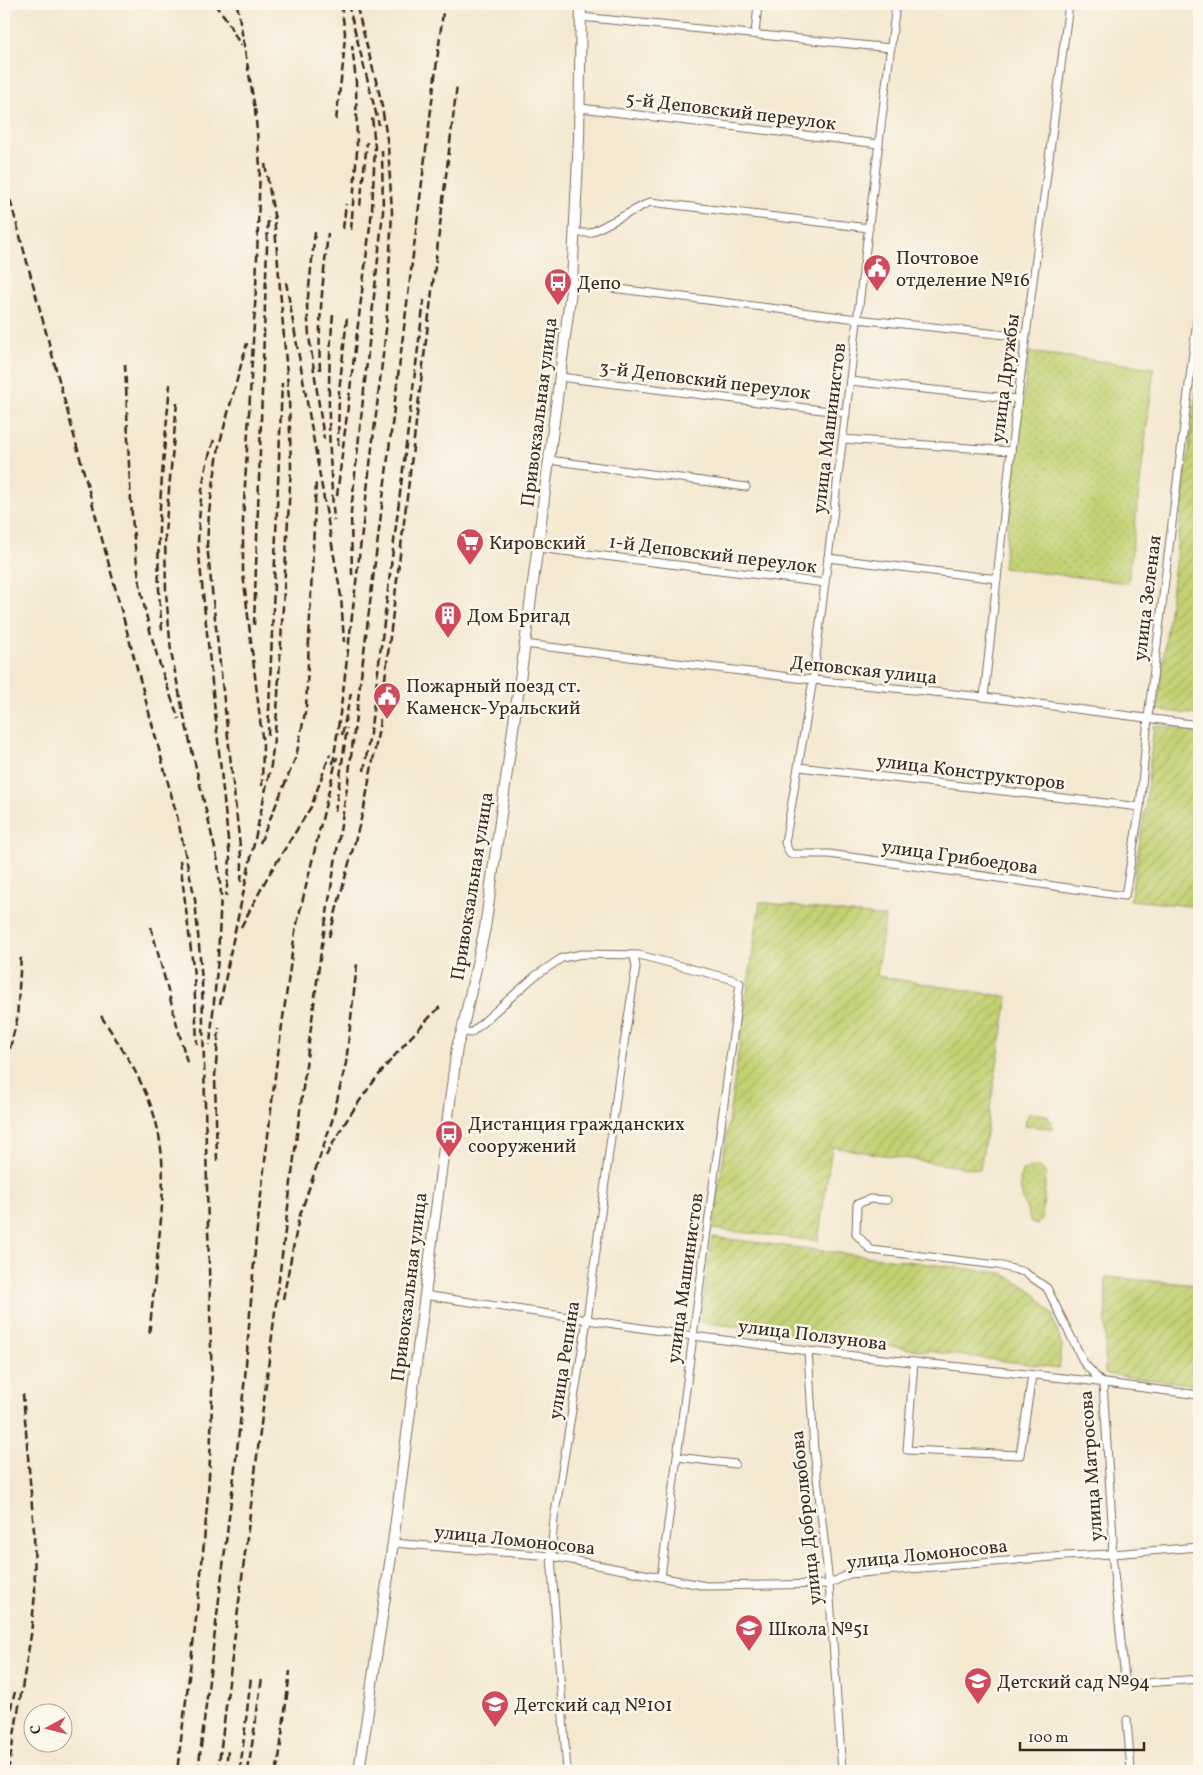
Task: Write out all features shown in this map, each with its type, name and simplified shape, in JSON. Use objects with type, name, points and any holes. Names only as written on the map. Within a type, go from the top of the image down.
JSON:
[{"type":"street","name":"Привокзальная улица","points":[[360,1771],[393,1543],[457,1047],[485,928],[538,548],[572,283],[580,108],[581,4]]},
{"type":"street","points":[[755,34],[758,4]]},
{"type":"street","name":"улица Машинистов","points":[[790,854],[785,842],[813,680],[896,4]]},
{"type":"street","name":"улица Дружбы","points":[[984,697],[1010,451],[1069,4]]},
{"type":"street","points":[[581,17],[891,48]]},
{"type":"street","name":"5-й Деповский переулок","points":[[580,108],[879,144]]},
{"type":"street","points":[[574,233],[590,233],[650,202],[869,228]]},
{"type":"street","points":[[572,283],[858,319],[1025,336]]},
{"type":"street","name":"улица Зеленая","points":[[1125,896],[1140,807],[1148,718],[1199,304]]},
{"type":"street","name":"3-й Деповский переулок","points":[[560,377],[846,413]]},
{"type":"street","points":[[850,381],[1017,399]]},
{"type":"street","points":[[843,439],[1010,451]]},
{"type":"street","points":[[549,460],[746,487]]},
{"type":"street","name":"1-й Деповский переулок","points":[[538,548],[825,583]]},
{"type":"street","points":[[828,558],[997,579]]},
{"type":"street","name":"Деповская улица","points":[[525,644],[813,680],[984,697],[1199,725]]},
{"type":"street","name":"улица Конструкторов","points":[[799,767],[1140,807]]},
{"type":"street","name":"улица Грибоедова","points":[[790,854],[829,854],[1125,896]]},
{"type":"street","points":[[462,1031],[471,1032],[535,976],[562,958],[582,954],[634,956]]},
{"type":"street","name":"улица Машинистов","points":[[634,956],[731,979],[740,983],[661,1577]]},
{"type":"street","name":"улица Репина","points":[[567,1771],[551,1556],[554,1519],[587,1320],[619,1076],[636,967],[634,956]]},
{"type":"street","name":"улица Матросова","points":[[886,1200],[870,1199],[857,1204],[856,1234],[871,1250],[998,1265],[1024,1272],[1047,1288],[1084,1363],[1103,1384],[1113,1537],[1112,1554],[1126,1682],[1132,1684],[1199,1679]]},
{"type":"street","name":"улица Ползунова","points":[[424,1295],[693,1336],[808,1351],[1032,1374],[1199,1395]]},
{"type":"street","name":"улица Добролюбова","points":[[808,1351],[814,1450],[829,1584],[842,1771]]},
{"type":"street","points":[[914,1362],[907,1450],[1020,1455],[1032,1374]]},
{"type":"street","points":[[1082,1380],[1084,1363]]},
{"type":"street","points":[[677,1457],[735,1464]]},
{"type":"street","name":"улица Ломоносова","points":[[393,1543],[551,1556],[706,1586],[829,1584],[849,1574],[1199,1547]]},
{"type":"street","points":[[1127,1720],[1131,1771]]},
{"type":"green space","points":[[1029,352],[1154,368],[1128,583],[1003,568]]},
{"type":"green space","points":[[1199,368],[1199,715],[1157,710]]},
{"type":"green space","points":[[1154,725],[1199,731],[1199,907],[1130,900],[1145,810]]},
{"type":"green space","points":[[760,902],[885,917],[877,976],[1008,997],[980,1170],[832,1147],[818,1241],[713,1229]]},
{"type":"green space","points":[[1032,1113],[1047,1115],[1052,1128],[1025,1126],[1027,1115]]},
{"type":"green space","points":[[1032,1167],[1042,1168],[1046,1175],[1042,1220],[1036,1224],[1031,1222],[1022,1196],[1020,1182],[1023,1170]]},
{"type":"green space","points":[[712,1237],[1002,1273],[1031,1290],[1052,1314],[1062,1347],[1059,1368],[700,1322]]},
{"type":"green space","points":[[1106,1277],[1199,1285],[1199,1385],[1105,1374]]},
{"type":"railway","points":[[214,4],[225,17],[241,46]]},
{"type":"railway","points":[[237,4],[256,115]]},
{"type":"railway","points":[[336,120],[345,33],[341,4]]},
{"type":"railway","points":[[348,4],[379,125]]},
{"type":"railway","points":[[333,764],[386,330],[392,212],[388,146],[381,100],[356,4]]},
{"type":"railway","points":[[218,1771],[298,1126],[321,951],[348,781],[444,4]]},
{"type":"railway","points":[[351,230],[357,151],[356,82],[352,45]]},
{"type":"railway","points":[[329,937],[364,808],[379,728],[457,85]]},
{"type":"railway","points":[[255,109],[260,166],[256,288],[243,521],[243,573],[263,745],[262,786]]},
{"type":"railway","points":[[337,496],[372,210],[375,147],[372,117]]},
{"type":"railway","points":[[360,206],[367,142]]},
{"type":"railway","points":[[352,575],[351,512],[383,212],[382,150]]},
{"type":"railway","points":[[265,164],[275,221]]},
{"type":"railway","points":[[4,177],[177,816],[195,899],[202,981],[212,1391],[205,1534],[177,1771]]},
{"type":"railway","points":[[343,229],[346,204]]},
{"type":"railway","points":[[227,968],[271,765],[277,712],[291,467],[289,399],[274,215]]},
{"type":"railway","points":[[254,625],[268,217]]},
{"type":"railway","points":[[315,232],[307,306],[309,336],[324,439]]},
{"type":"railway","points":[[320,370],[320,318],[328,233]]},
{"type":"railway","points":[[286,282],[341,596],[344,642]]},
{"type":"railway","points":[[364,771],[424,300]]},
{"type":"railway","points":[[333,315],[329,418],[334,521]]},
{"type":"railway","points":[[338,446],[339,392],[347,317]]},
{"type":"railway","points":[[241,882],[242,865],[207,545],[209,512],[219,446],[247,343]]},
{"type":"railway","points":[[125,364],[130,480],[137,567],[153,643],[179,719]]},
{"type":"railway","points":[[268,735],[282,383]]},
{"type":"railway","points":[[162,630],[158,568],[162,476],[170,384]]},
{"type":"railway","points":[[177,403],[165,533],[166,592],[171,652],[218,862],[221,894],[218,958],[210,1045]]},
{"type":"railway","points":[[214,440],[202,492],[198,545],[230,859],[226,896]]},
{"type":"railway","points":[[260,843],[296,757],[306,708],[316,480]]},
{"type":"railway","points":[[342,735],[351,693]]},
{"type":"railway","points":[[335,812],[347,728]]},
{"type":"railway","points":[[241,927],[268,876],[311,807],[330,754]]},
{"type":"railway","points":[[198,1771],[235,1468],[245,1377],[256,1237],[276,1068],[295,932],[337,757]]},
{"type":"railway","points":[[180,860],[194,975],[197,1044]]},
{"type":"railway","points":[[151,927],[188,1066]]},
{"type":"railway","points":[[4,1072],[17,1020],[21,956]]},
{"type":"railway","points":[[220,1004],[229,962]]},
{"type":"railway","points":[[283,1299],[299,1218],[332,1121],[346,1063],[357,964]]},
{"type":"railway","points":[[326,1156],[350,1115],[378,1076],[442,1005]]},
{"type":"railway","points":[[101,1016],[141,1083],[151,1106],[160,1141],[163,1177],[160,1231],[149,1336]]},
{"type":"railway","points":[[217,1161],[215,1076],[219,1028]]},
{"type":"railway","points":[[8,1771],[31,1635],[35,1593],[34,1531],[23,1394]]},
{"type":"railway","points":[[276,1771],[290,1671]]},
{"type":"railway","points":[[240,1771],[251,1677]]},
{"type":"railway","points":[[248,1771],[262,1678]]},
{"type":"railway","points":[[4,1733],[15,1692]]},
{"type":"railway","points":[[225,1771],[228,1751]]},
{"type":"place","name":"Почтовое отделение №16","points":[[877,292]]},
{"type":"place","name":"Депо","points":[[558,306]]},
{"type":"place","name":"Кировский","points":[[470,566]]},
{"type":"place","name":"Дом Бригад","points":[[448,639]]},
{"type":"place","name":"Пожарный поезд ст. Каменск-Уральский","points":[[387,720]]},
{"type":"place","name":"Дистанция гражданских сооружений","points":[[449,1158]]},
{"type":"place","name":"Школа №51","points":[[749,1652]]},
{"type":"place","name":"Детский сад №94","points":[[978,1705]]},
{"type":"place","name":"Детский сад №101","points":[[495,1728]]}]
